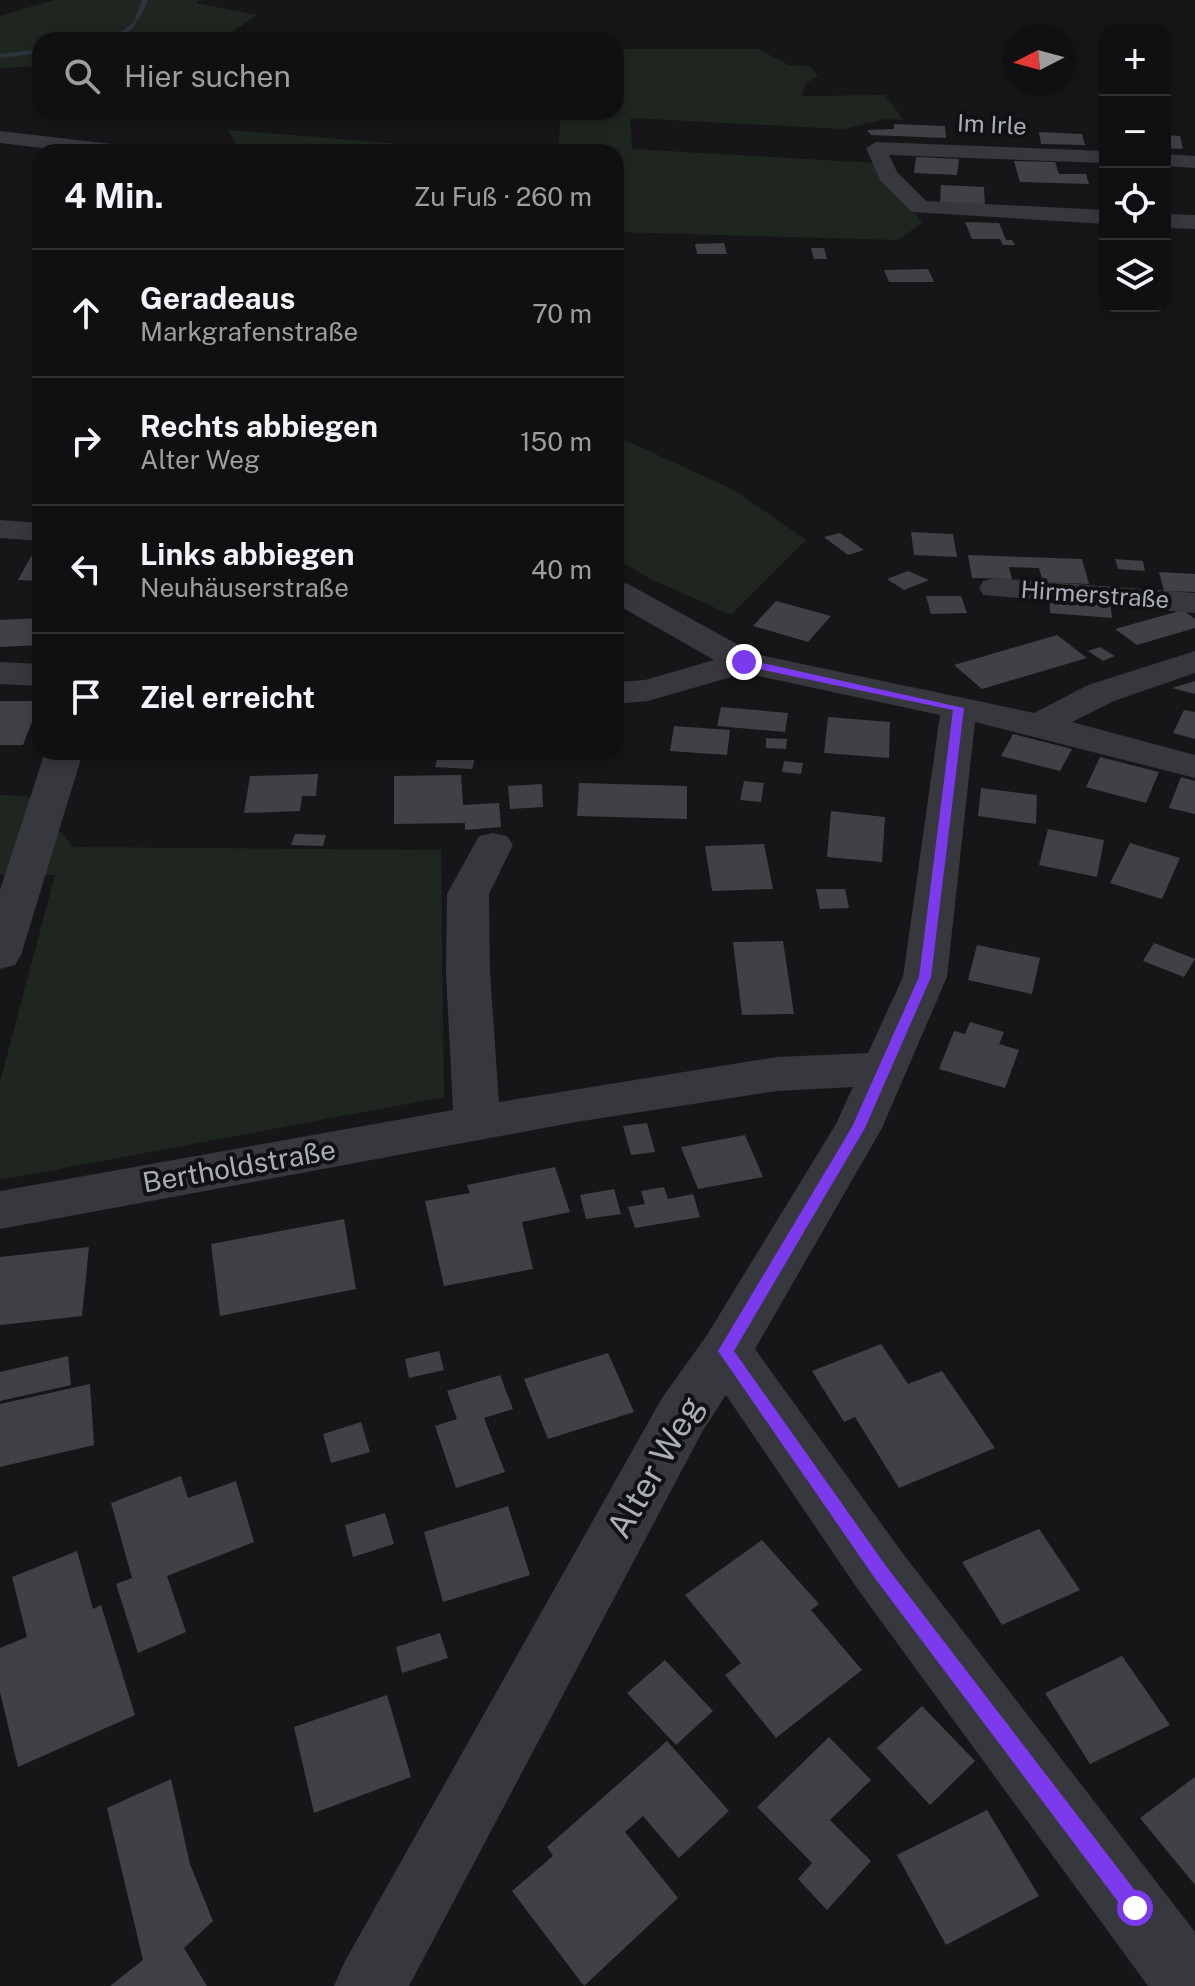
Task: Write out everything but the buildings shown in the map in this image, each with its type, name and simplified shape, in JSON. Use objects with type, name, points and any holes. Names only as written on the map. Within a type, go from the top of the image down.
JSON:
[{"type":"street","points":[[0,137],[73,144]]},
{"type":"street","name":"Im Irle","points":[[1099,157],[876,148],[888,175],[920,207],[1099,217]]},
{"type":"street","points":[[1171,160],[1195,162]]},
{"type":"street","points":[[1171,221],[1195,222]]},
{"type":"street","points":[[0,529],[32,531]]},
{"type":"street","name":"Hirmerstraße","points":[[995,588],[1195,603]]},
{"type":"street","points":[[624,595],[744,662],[1039,725],[1195,767]]},
{"type":"street","points":[[1039,725],[1101,693],[1195,661]]},
{"type":"street","points":[[624,692],[648,690],[744,662]]},
{"type":"street","points":[[0,673],[32,675]]},
{"type":"street","name":"Alter Weg","points":[[370,1986],[682,1415],[726,1351],[858,1128],[925,977],[959,708]]},
{"type":"street","points":[[0,955],[61,760]]},
{"type":"street","points":[[477,1122],[468,973],[468,894],[493,845]]},
{"type":"street","name":"Bertholdstraße","points":[[0,1210],[477,1122],[777,1074],[884,1069]]},
{"type":"street","points":[[726,1351],[880,1571],[1192,1986]]},
{"type":"shaded area","points":[[54,0],[202,0],[196,3],[257,15],[232,32],[32,32],[32,66],[0,68],[0,16]]},
{"type":"shaded area","points":[[624,49],[758,49],[789,65],[810,66],[818,76],[805,84],[802,96],[885,95],[904,120],[886,119],[843,129],[630,118],[632,149],[876,163],[922,223],[898,240],[624,232],[624,144],[559,144],[561,120],[624,120]]},
{"type":"shaded area","points":[[228,130],[400,144],[236,144]]},
{"type":"shaded area","points":[[624,440],[734,490],[806,540],[731,615],[624,564]]},
{"type":"shaded area","points":[[0,795],[27,796],[74,847],[441,850],[444,1097],[0,1180],[0,1082],[55,875],[0,875]]},
{"type":"waterway","points":[[124,32],[135,24],[145,0]]},
{"type":"waterway","points":[[0,56],[32,52]]},
{"type":"route","points":[[744,662],[959,708],[925,977],[858,1128],[726,1351],[880,1571],[1135,1908]]}]
